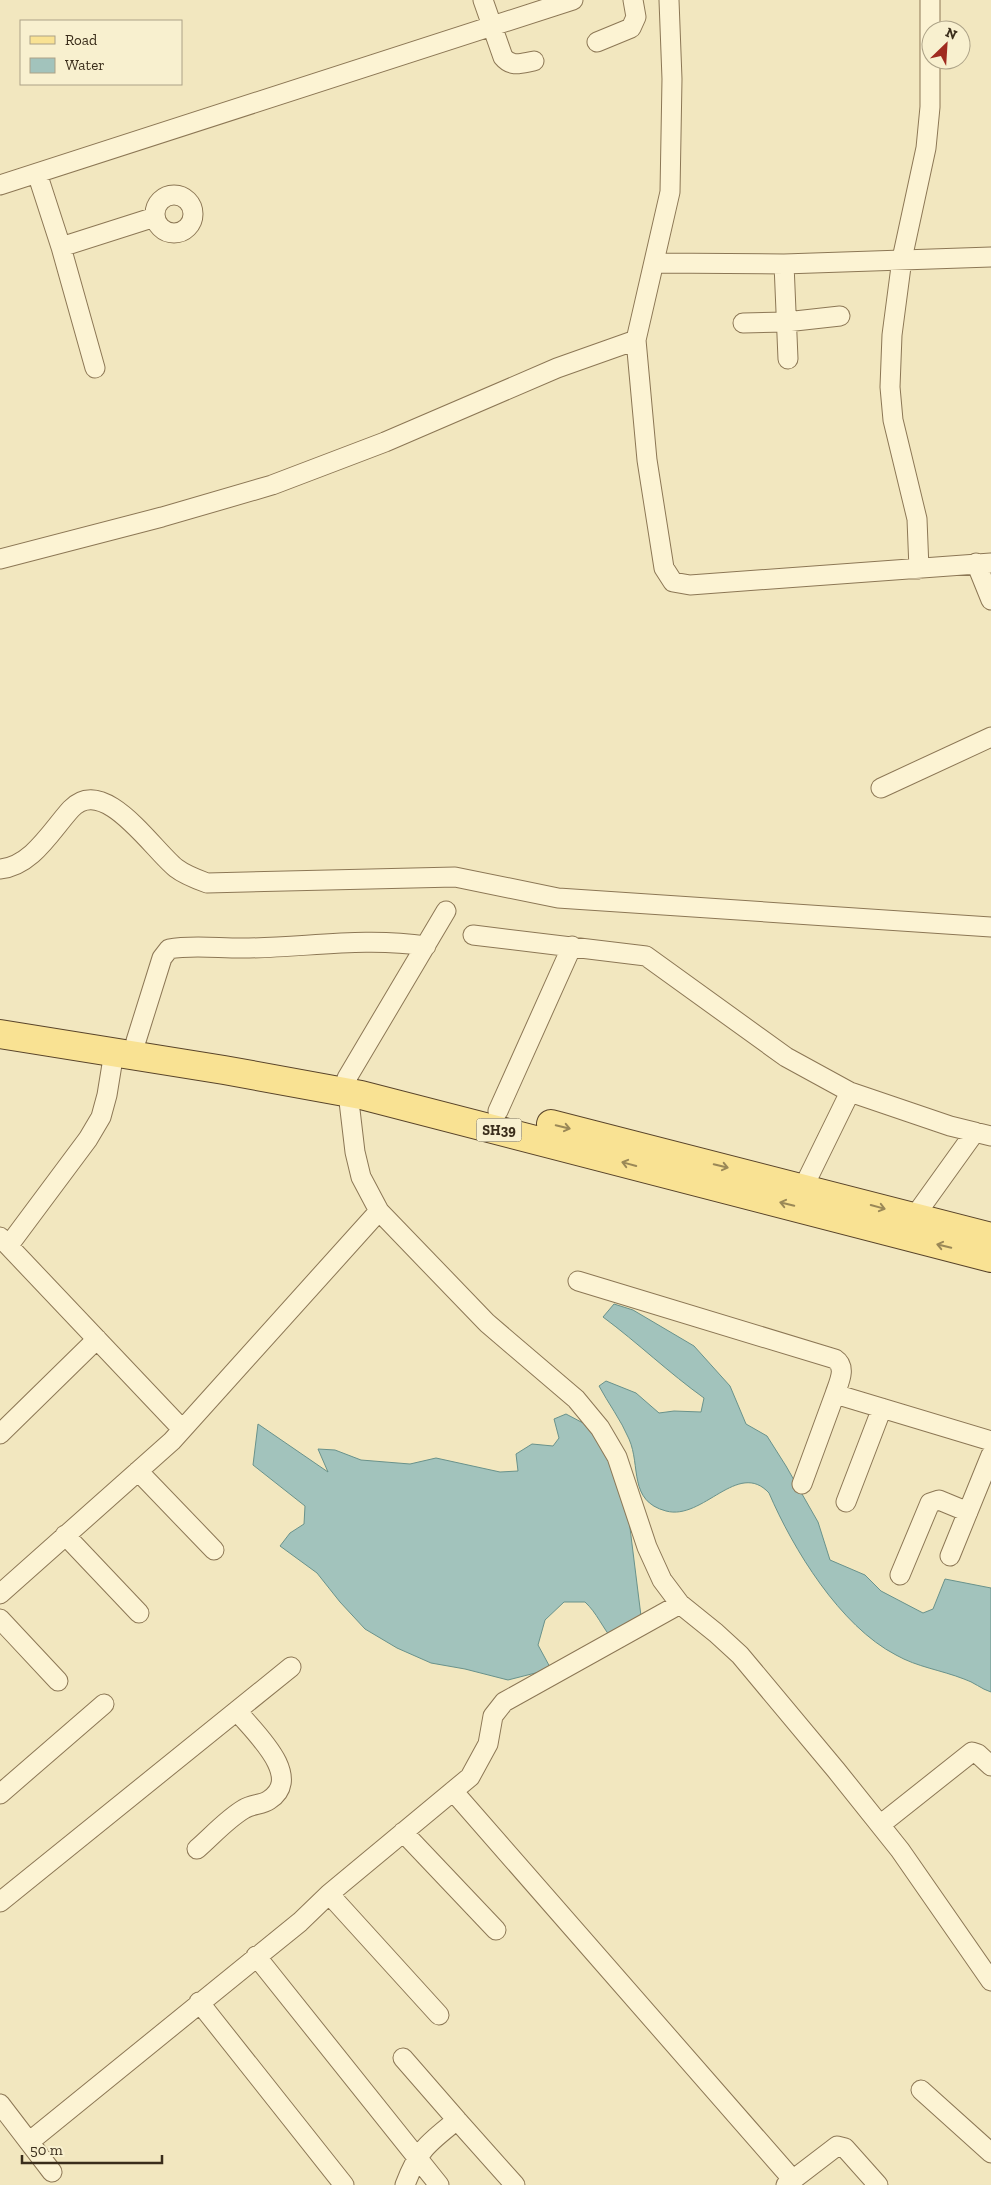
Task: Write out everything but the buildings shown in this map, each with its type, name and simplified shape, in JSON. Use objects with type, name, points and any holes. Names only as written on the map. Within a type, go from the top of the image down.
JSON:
[{"type":"main road","name":"SH39","points":[[0,1018],[125,1046],[498,1111],[991,1237]]},
{"type":"main road","name":"SH39","points":[[0,1034],[125,1046]]},
{"type":"main road","name":"SH39","points":[[347,1086],[543,1141],[991,1258]]},
{"type":"street","points":[[483,0],[491,26],[503,57],[507,62],[514,65],[534,61]]},
{"type":"street","points":[[0,185],[573,0]]},
{"type":"street","points":[[597,42],[631,28],[636,16],[633,0]]},
{"type":"street","points":[[669,0],[672,79],[670,192],[636,340],[648,469],[664,568],[673,582],[690,585],[983,563],[991,600]]},
{"type":"street","points":[[919,569],[917,519],[893,420],[890,387],[892,335],[902,259],[926,148],[930,107],[930,0]]},
{"type":"street","points":[[37,173],[61,247],[95,368]]},
{"type":"street","points":[[61,247],[155,217]]},
{"type":"street","points":[[654,263],[784,264],[991,257]]},
{"type":"street","points":[[784,264],[788,359]]},
{"type":"street","points":[[743,323],[786,322],[840,316]]},
{"type":"street","points":[[0,558],[162,517],[272,485],[385,442],[557,368],[636,340]]},
{"type":"street","points":[[881,788],[991,737]]},
{"type":"street","points":[[0,869],[13,868],[25,861],[74,806],[86,799],[96,799],[113,806],[176,868],[207,882],[455,877],[558,898],[991,927]]},
{"type":"street","points":[[446,912],[347,1086],[355,1152],[361,1177],[379,1211],[487,1323],[576,1400],[600,1428],[617,1457],[646,1547],[662,1580],[680,1604],[740,1655],[880,1826],[991,1980]]},
{"type":"street","points":[[473,935],[646,956],[786,1057],[850,1092],[950,1126],[983,1134],[914,1217]]},
{"type":"street","points":[[182,1429],[2,1239],[88,1139],[101,1117],[107,1094],[125,1046],[162,958],[169,949],[251,948],[366,941],[426,946]]},
{"type":"street","points":[[498,1111],[572,946]]},
{"type":"street","points":[[802,1188],[850,1092]]},
{"type":"street","points":[[0,1594],[138,1471],[182,1429],[379,1211]]},
{"type":"street","points":[[578,1280],[835,1358],[842,1367],[835,1394],[802,1484]]},
{"type":"street","points":[[0,1434],[97,1338]]},
{"type":"street","points":[[835,1394],[991,1441]]},
{"type":"street","points":[[846,1502],[882,1408]]},
{"type":"street","points":[[950,1556],[991,1455]]},
{"type":"street","points":[[138,1471],[214,1550]]},
{"type":"street","points":[[900,1575],[930,1503],[940,1500],[968,1512]]},
{"type":"street","points":[[66,1535],[139,1613]]},
{"type":"street","points":[[29,2142],[199,2002],[300,1922],[329,1894],[470,1777],[480,1762],[488,1744],[494,1716],[504,1702],[680,1604]]},
{"type":"street","points":[[0,1619],[58,1681]]},
{"type":"street","points":[[0,1902],[292,1667]]},
{"type":"street","points":[[0,1794],[104,1704]]},
{"type":"street","points":[[196,1849],[244,1809],[270,1800],[278,1792],[282,1784],[278,1762],[237,1711]]},
{"type":"street","points":[[880,1826],[972,1752],[978,1754],[991,1766]]},
{"type":"street","points":[[453,1791],[789,2182],[832,2149],[842,2146],[878,2185]]},
{"type":"street","points":[[404,1832],[496,1930]]},
{"type":"street","points":[[329,1894],[439,2015]]},
{"type":"street","points":[[256,1956],[439,2185]]},
{"type":"street","points":[[199,2002],[344,2185]]},
{"type":"street","points":[[403,2058],[515,2185]]},
{"type":"street","points":[[921,2090],[991,2153]]},
{"type":"street","points":[[0,2104],[6,2125],[29,2142],[52,2172]]},
{"type":"street","points":[[405,2185],[416,2158],[430,2141],[457,2120]]},
{"type":"water","points":[[614,1304],[633,1310],[694,1346],[730,1386],[746,1424],[767,1436],[786,1466],[818,1522],[830,1560],[865,1575],[881,1591],[923,1613],[933,1609],[945,1579],[991,1588],[991,1692],[968,1680],[904,1659],[875,1642],[856,1625],[820,1584],[791,1538],[769,1493],[757,1484],[745,1483],[733,1486],[693,1508],[680,1512],[666,1511],[654,1506],[646,1499],[638,1481],[629,1439],[599,1386],[606,1381],[636,1393],[659,1413],[674,1411],[701,1412],[704,1398],[603,1317]]},
{"type":"water","points":[[566,1414],[585,1424],[604,1440],[628,1512],[641,1616],[613,1640],[585,1602],[564,1602],[545,1620],[538,1645],[551,1669],[508,1680],[431,1663],[397,1648],[365,1629],[317,1573],[280,1546],[290,1533],[304,1524],[305,1506],[253,1465],[258,1424],[328,1472],[318,1449],[335,1450],[361,1460],[410,1464],[436,1458],[500,1472],[518,1471],[516,1454],[532,1444],[553,1446],[559,1438],[554,1419]]}]
